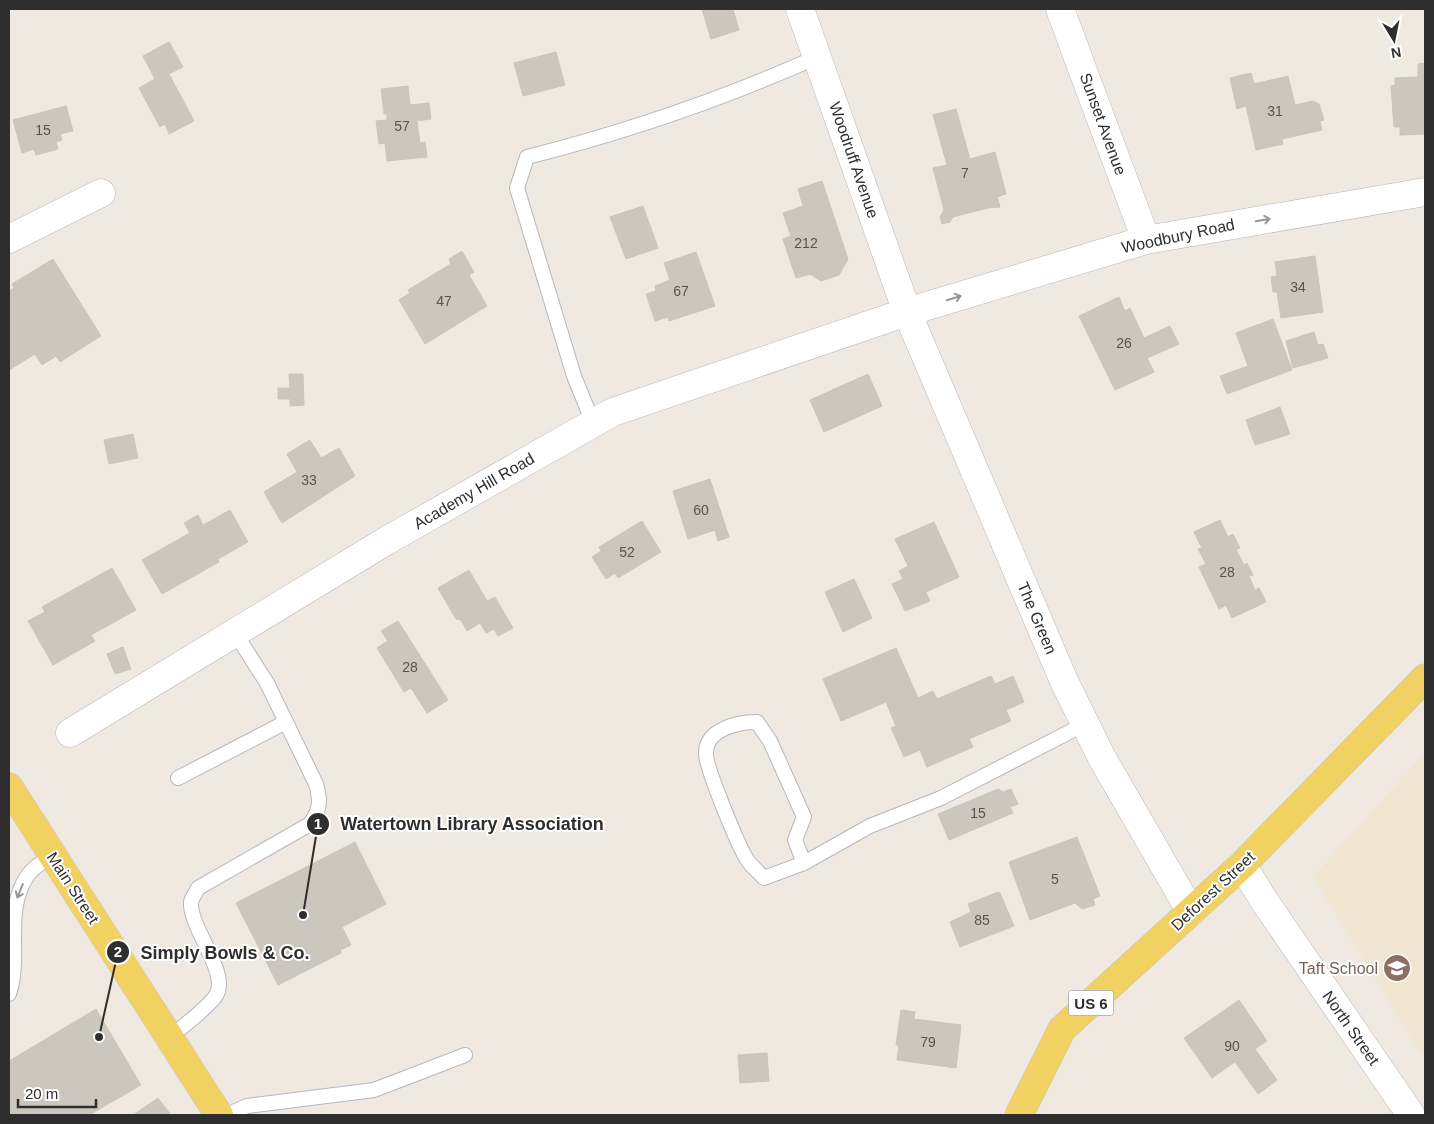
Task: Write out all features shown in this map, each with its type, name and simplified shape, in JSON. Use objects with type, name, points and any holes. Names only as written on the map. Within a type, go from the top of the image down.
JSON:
[{"type":"main road","name":"Deforest Street","points":[[1019,1115],[1062,1029],[1242,865],[1425,678]]},
{"type":"main road","name":"Main Street","points":[[9,787],[219,1115]]},
{"type":"street","name":"Woodruff Avenue","points":[[800,9],[907,312]]},
{"type":"street","name":"Sunset Avenue","points":[[1060,9],[1146,240]]},
{"type":"street","name":"Woodbury Road","points":[[907,312],[1146,240],[1425,192]]},
{"type":"street","points":[[9,239],[100,193]]},
{"type":"street","name":"Academy Hill Road","points":[[70,733],[386,541],[613,412],[907,312]]},
{"type":"street","name":"The Green","points":[[907,312],[1085,724],[1191,912]]},
{"type":"street","name":"North Street","points":[[1242,865],[1264,902],[1411,1115]]},
{"type":"lane","points":[[592,423],[574,376],[517,188],[527,157],[598,139],[730,94],[817,57]]},
{"type":"lane","points":[[169,1038],[216,996],[220,985],[218,974],[194,919],[191,901],[198,888],[310,824],[319,812],[320,798],[316,784],[267,683],[235,633]]},
{"type":"lane","points":[[178,778],[286,722]]},
{"type":"lane","points":[[804,863],[795,840],[804,817],[770,740],[757,722],[739,722],[723,728],[711,740],[705,751],[708,769],[748,862],[764,878],[804,863],[870,826],[942,798],[1085,724]]},
{"type":"lane","points":[[9,994],[13,982],[15,951],[14,910],[20,890],[29,874],[51,855]]},
{"type":"lane","points":[[227,1115],[247,1106],[374,1090],[465,1055]]},
{"type":"shaded area","name":"Taft School","points":[[1425,753],[1425,1060],[1313,877]]},
{"type":"building","points":[[702,9],[733,9],[739,30],[711,39]]},
{"type":"building","points":[[169,42],[183,67],[169,74],[194,121],[169,134],[165,124],[160,127],[139,88],[155,79],[143,56]]},
{"type":"building","points":[[556,52],[565,85],[523,96],[514,63]]},
{"type":"building","points":[[1425,63],[1425,134],[1400,135],[1400,127],[1394,127],[1391,86],[1395,85],[1395,78],[1418,77],[1418,64]]},
{"type":"building","points":[[1251,73],[1254,84],[1288,76],[1295,105],[1313,101],[1319,104],[1324,120],[1320,121],[1322,130],[1282,139],[1283,144],[1256,150],[1246,106],[1237,109],[1230,78]]},
{"type":"building","points":[[408,86],[410,105],[429,103],[431,119],[417,121],[420,143],[425,142],[427,157],[387,161],[385,143],[379,144],[376,121],[387,120],[387,114],[384,114],[381,89]]},
{"type":"building","points":[[66,106],[73,131],[60,134],[62,140],[56,142],[58,149],[36,155],[34,149],[22,153],[13,120]]},
{"type":"building","points":[[956,109],[970,159],[995,152],[1006,194],[997,197],[1000,207],[988,208],[953,217],[950,222],[942,224],[940,217],[944,210],[933,168],[947,165],[933,115]]},
{"type":"building","points":[[822,181],[848,259],[839,275],[821,281],[810,274],[796,278],[783,239],[791,236],[783,213],[803,206],[798,189]]},
{"type":"building","points":[[643,206],[658,248],[626,259],[610,217]]},
{"type":"building","points":[[462,251],[474,272],[469,275],[487,306],[425,344],[399,300],[410,293],[408,290],[451,264],[449,259]]},
{"type":"building","points":[[696,252],[715,306],[669,321],[668,317],[655,321],[646,294],[656,291],[655,286],[670,280],[664,263]]},
{"type":"building","points":[[1315,256],[1323,312],[1281,318],[1277,292],[1273,292],[1271,277],[1277,276],[1275,262]]},
{"type":"building","points":[[53,259],[101,336],[60,362],[56,356],[42,365],[35,354],[9,370],[9,291],[14,288],[12,284]]},
{"type":"building","points":[[1119,297],[1125,311],[1130,308],[1144,338],[1170,326],[1179,344],[1147,358],[1154,372],[1115,390],[1079,316]]},
{"type":"building","points":[[1273,319],[1292,370],[1227,394],[1220,376],[1248,366],[1236,333]]},
{"type":"building","points":[[1314,332],[1318,345],[1323,344],[1328,358],[1293,368],[1286,341]]},
{"type":"building","points":[[289,374],[303,374],[304,405],[290,406],[290,399],[278,399],[278,388],[290,388]]},
{"type":"building","points":[[868,374],[882,406],[824,432],[810,400]]},
{"type":"building","points":[[1280,407],[1290,434],[1255,445],[1246,420]]},
{"type":"building","points":[[133,434],[138,458],[109,464],[104,440]]},
{"type":"building","points":[[310,440],[321,458],[339,448],[355,476],[282,523],[264,492],[297,472],[287,454]]},
{"type":"building","points":[[710,479],[729,537],[718,541],[715,530],[688,539],[673,491]]},
{"type":"building","points":[[230,510],[248,542],[218,559],[219,562],[162,594],[142,560],[190,533],[184,523],[198,515],[203,525]]},
{"type":"building","points":[[1220,520],[1228,537],[1233,534],[1240,548],[1236,550],[1244,565],[1247,563],[1253,575],[1249,576],[1255,590],[1259,588],[1266,602],[1232,618],[1226,605],[1219,609],[1199,567],[1206,564],[1198,549],[1202,548],[1194,532]]},
{"type":"building","points":[[642,521],[661,552],[618,578],[615,573],[606,579],[592,557],[601,551],[599,547]]},
{"type":"building","points":[[934,522],[959,577],[926,592],[930,601],[905,611],[892,584],[903,579],[899,571],[908,566],[895,539]]},
{"type":"building","points":[[112,568],[136,610],[91,635],[95,641],[53,665],[28,621],[45,612],[42,607]]},
{"type":"building","points":[[469,570],[487,601],[495,597],[513,628],[498,636],[494,629],[486,633],[480,623],[467,631],[461,620],[456,619],[438,588]]},
{"type":"building","points":[[854,579],[872,618],[843,632],[825,592]]},
{"type":"building","points":[[398,621],[448,700],[427,713],[411,688],[404,692],[377,648],[388,641],[381,631]]},
{"type":"building","points":[[123,647],[131,669],[115,674],[107,654]]},
{"type":"building","points":[[896,648],[918,698],[933,691],[937,699],[991,676],[995,684],[1013,676],[1024,702],[1006,710],[1011,721],[969,739],[973,747],[927,767],[920,750],[904,757],[891,728],[896,726],[886,702],[841,721],[823,679]]},
{"type":"building","points":[[998,789],[1003,792],[1011,789],[1018,804],[1010,807],[1013,813],[949,840],[938,814]]},
{"type":"building","points":[[1077,837],[1100,896],[1093,899],[1095,905],[1082,909],[1075,903],[1030,920],[1009,862]]},
{"type":"building","points":[[355,842],[386,904],[342,927],[351,945],[340,950],[341,953],[278,985],[236,903]]},
{"type":"building","points":[[998,892],[1014,926],[960,947],[950,922],[971,912],[968,904]]},
{"type":"building","points":[[1239,1000],[1267,1041],[1255,1049],[1277,1080],[1258,1094],[1235,1062],[1212,1078],[1184,1038]]},
{"type":"building","points":[[96,1009],[141,1085],[89,1115],[9,1115],[9,1061]]},
{"type":"building","points":[[901,1010],[915,1012],[914,1019],[961,1025],[956,1068],[897,1060],[899,1045],[896,1045]]},
{"type":"building","points":[[767,1053],[769,1081],[740,1083],[738,1055]]},
{"type":"building","points":[[158,1098],[171,1115],[133,1115]]},
{"type":"place","name":"Watertown Library Association","points":[[303,915]]},
{"type":"place","name":"Taft School","points":[[1397,968]]},
{"type":"place","name":"Simply Bowls & Co.","points":[[99,1037]]}]
